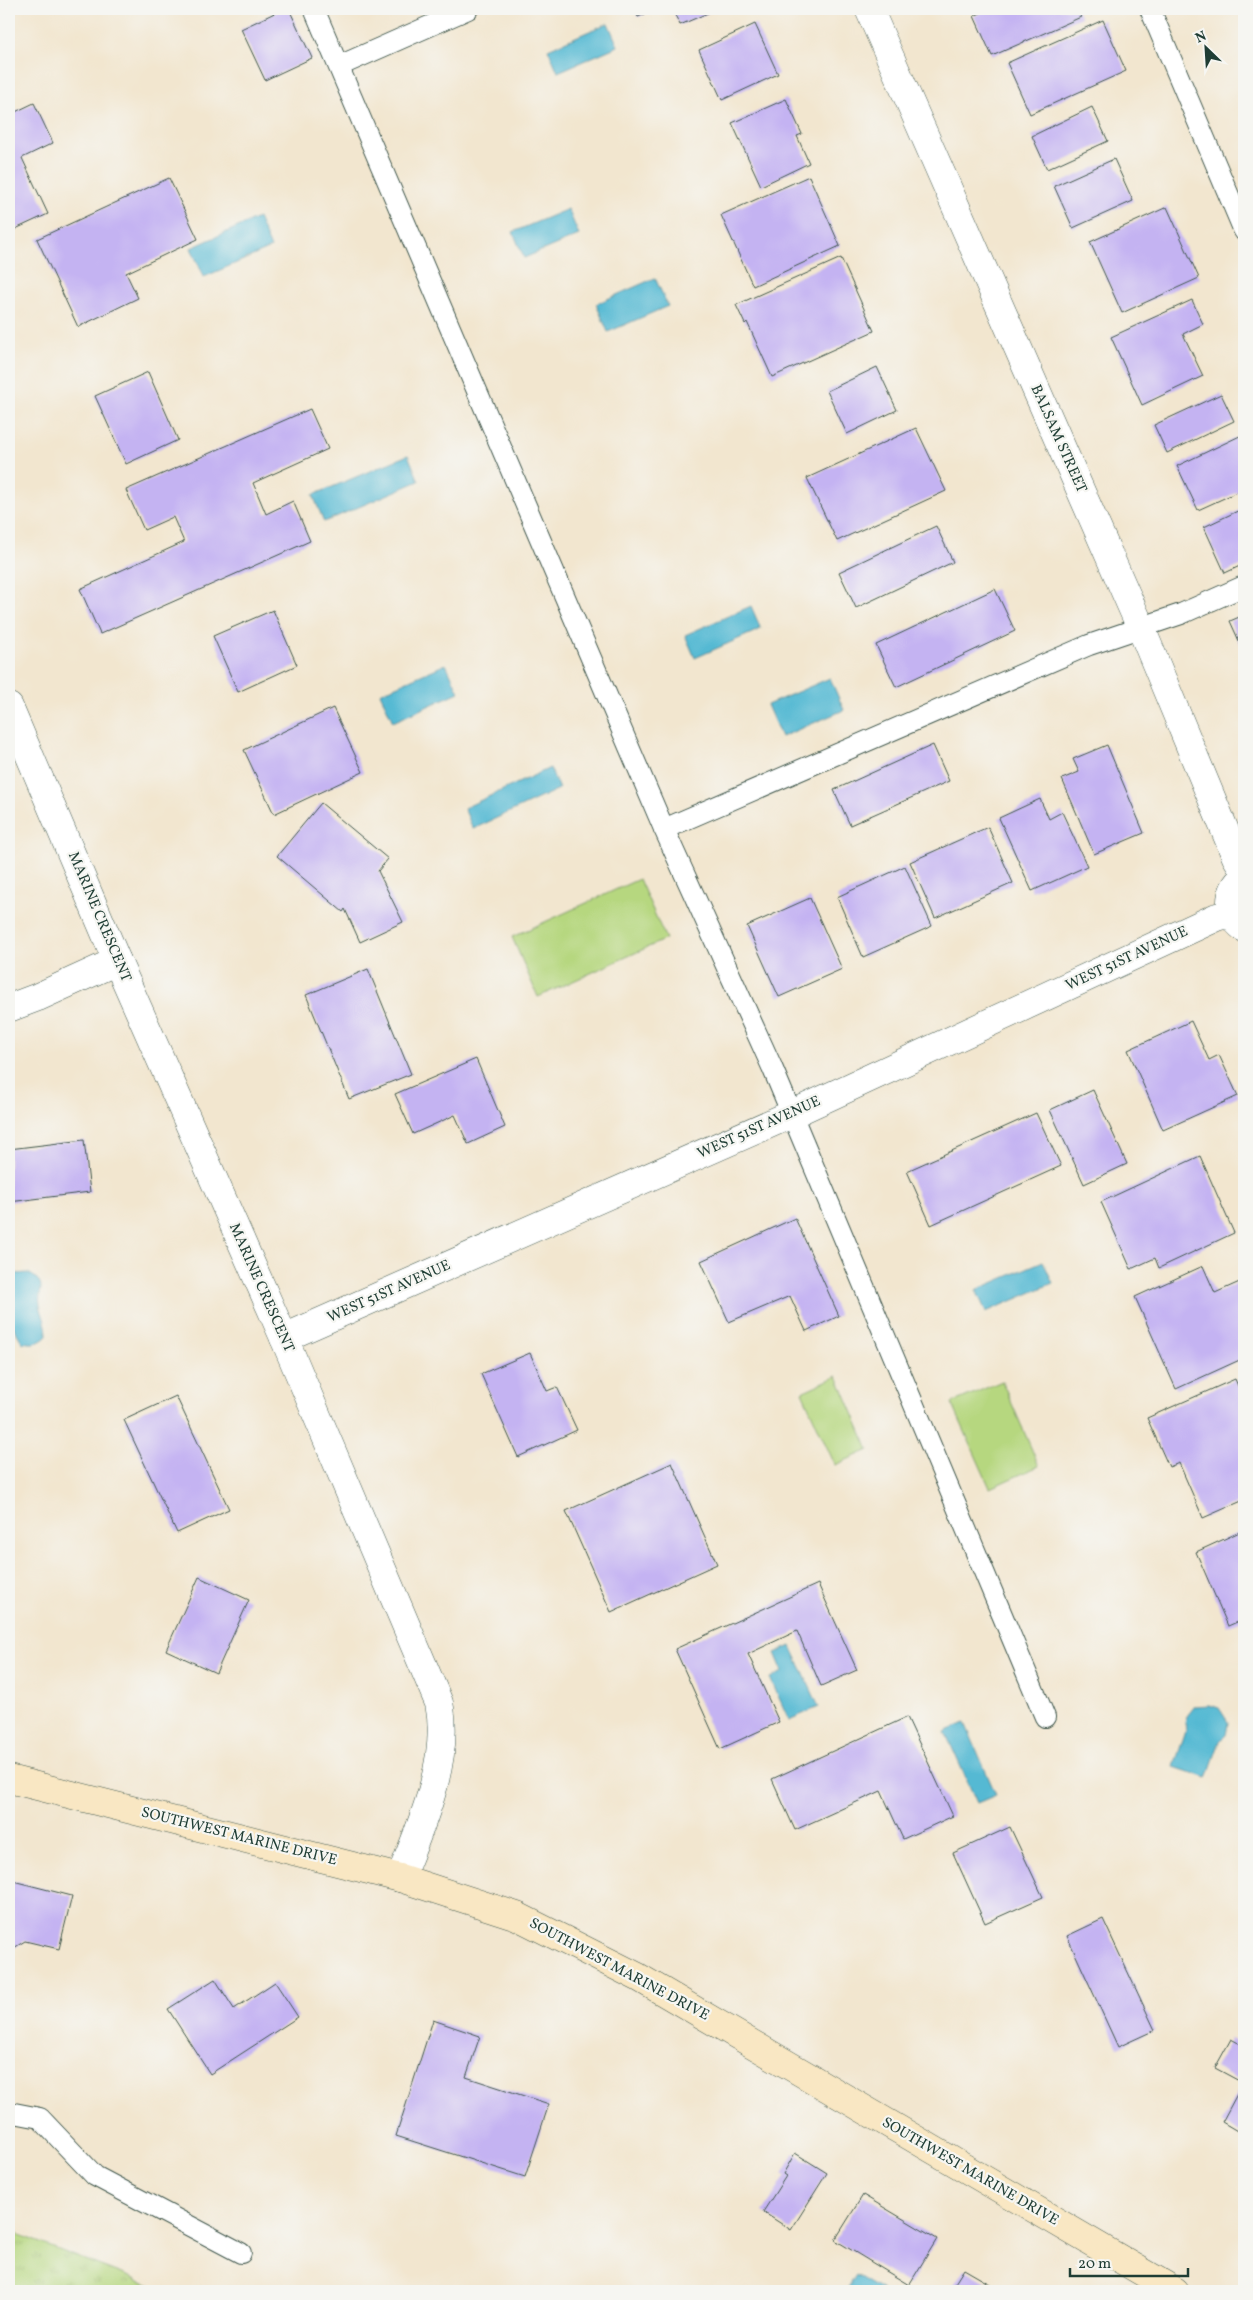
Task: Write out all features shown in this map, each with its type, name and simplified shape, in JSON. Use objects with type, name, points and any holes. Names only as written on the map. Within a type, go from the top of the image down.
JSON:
[{"type":"main road","name":"SOUTHWEST MARINE DRIVE","points":[[9,1779],[400,1878],[517,1916],[638,1977],[1175,2291]]},
{"type":"street","name":"BALSAM STREET","points":[[869,9],[1141,628],[1236,857],[1244,870]]},
{"type":"street","name":"MARINE CRESCENT","points":[[9,707],[117,961],[284,1338],[439,1703],[443,1721],[440,1756],[421,1824],[400,1878]]},
{"type":"street","points":[[1238,921],[1230,903],[1232,892],[1238,882],[1244,877]]},
{"type":"street","name":"WEST 51ST AVENUE","points":[[284,1338],[792,1114],[1217,917],[1238,921]]},
{"type":"street","points":[[9,1008],[45,994],[117,961]]},
{"type":"lane","points":[[314,9],[664,829],[792,1114],[1045,1717]]},
{"type":"lane","points":[[339,66],[468,9]]},
{"type":"lane","points":[[1150,9],[1244,231]]},
{"type":"lane","points":[[664,829],[1089,645],[1181,614],[1244,586]]},
{"type":"lane","points":[[9,2112],[40,2118],[95,2176],[241,2253]]},
{"type":"green space","points":[[639,879],[666,939],[538,997],[512,937]]},
{"type":"green space","points":[[837,1376],[869,1450],[835,1465],[802,1392]]},
{"type":"green space","points":[[1002,1381],[1039,1466],[990,1488],[952,1403]]},
{"type":"green space","points":[[9,2231],[166,2291],[9,2291]]},
{"type":"water","points":[[608,23],[618,46],[558,72],[548,49]]},
{"type":"water","points":[[568,209],[579,235],[524,258],[513,232]]},
{"type":"water","points":[[258,218],[271,248],[204,277],[191,248]]},
{"type":"water","points":[[655,278],[668,306],[608,332],[596,304]]},
{"type":"water","points":[[408,455],[419,481],[324,522],[313,495]]},
{"type":"water","points":[[751,606],[761,629],[695,658],[685,635]]},
{"type":"water","points":[[446,664],[459,692],[393,722],[380,693]]},
{"type":"water","points":[[830,678],[844,710],[781,737],[767,705]]},
{"type":"water","points":[[550,768],[559,789],[473,829],[464,808]]},
{"type":"water","points":[[1043,1261],[1053,1283],[986,1312],[976,1290]]},
{"type":"water","points":[[28,1273],[35,1277],[41,1285],[40,1303],[47,1332],[47,1336],[44,1339],[33,1343],[22,1342],[9,1319],[9,1280],[14,1274]]},
{"type":"water","points":[[791,1646],[819,1707],[789,1720],[770,1678],[783,1672],[775,1653]]},
{"type":"water","points":[[1209,1705],[1219,1708],[1228,1722],[1226,1735],[1220,1741],[1207,1778],[1174,1767],[1186,1730],[1187,1716],[1195,1706]]},
{"type":"water","points":[[965,1723],[996,1795],[977,1803],[945,1732]]},
{"type":"water","points":[[856,2275],[883,2291],[846,2291]]},
{"type":"building","points":[[283,9],[289,9],[312,58],[265,80],[241,29]]},
{"type":"building","points":[[634,9],[657,9],[638,17]]},
{"type":"building","points":[[672,9],[717,9],[680,25]]},
{"type":"building","points":[[989,9],[1077,9],[1081,17],[992,56],[974,16]]},
{"type":"building","points":[[1103,20],[1126,71],[1030,114],[1007,63]]},
{"type":"building","points":[[755,24],[778,74],[722,100],[699,50]]},
{"type":"building","points":[[786,99],[802,134],[797,136],[809,163],[761,186],[732,123]]},
{"type":"building","points":[[34,103],[53,143],[22,158],[48,214],[9,232],[9,115]]},
{"type":"building","points":[[1092,107],[1108,141],[1047,169],[1032,136]]},
{"type":"building","points":[[1114,159],[1133,201],[1073,228],[1054,186]]},
{"type":"building","points":[[809,176],[840,246],[753,286],[721,215]]},
{"type":"building","points":[[169,178],[198,239],[126,273],[138,298],[78,327],[37,239]]},
{"type":"building","points":[[1167,207],[1199,278],[1122,313],[1090,242]]},
{"type":"building","points":[[841,258],[874,331],[772,377],[747,322],[745,324],[736,305]]},
{"type":"building","points":[[1192,300],[1203,324],[1183,334],[1203,376],[1142,405],[1111,337]]},
{"type":"building","points":[[877,367],[897,410],[847,434],[827,391]]},
{"type":"building","points":[[148,372],[178,440],[126,464],[95,396]]},
{"type":"building","points":[[1221,394],[1234,421],[1167,453],[1154,425]]},
{"type":"building","points":[[310,409],[328,449],[253,483],[266,514],[293,501],[310,541],[100,634],[80,589],[184,542],[173,517],[144,530],[126,490]]},
{"type":"building","points":[[916,428],[946,491],[837,541],[807,478]]},
{"type":"building","points":[[1244,434],[1244,489],[1198,510],[1177,466]]},
{"type":"building","points":[[1244,508],[1244,564],[1225,573],[1204,527]]},
{"type":"building","points":[[936,526],[953,562],[856,608],[839,572]]},
{"type":"building","points":[[995,589],[1015,631],[896,687],[876,645]]},
{"type":"building","points":[[273,610],[297,665],[238,692],[213,636]]},
{"type":"building","points":[[1244,615],[1244,652],[1230,621]]},
{"type":"building","points":[[333,708],[363,772],[274,814],[244,750]]},
{"type":"building","points":[[933,745],[949,781],[850,825],[834,790]]},
{"type":"building","points":[[1107,745],[1144,833],[1094,854],[1062,779],[1079,772],[1073,759]]},
{"type":"building","points":[[1040,799],[1049,819],[1062,812],[1087,866],[1032,891],[999,818]]},
{"type":"building","points":[[321,803],[388,859],[378,871],[403,922],[360,942],[345,909],[343,912],[277,856]]},
{"type":"building","points":[[988,827],[1013,883],[935,918],[910,862]]},
{"type":"building","points":[[905,866],[932,926],[863,957],[837,897]]},
{"type":"building","points":[[810,898],[842,969],[779,997],[747,926]]},
{"type":"building","points":[[368,969],[411,1074],[349,1099],[306,995]]},
{"type":"building","points":[[1191,1021],[1209,1060],[1219,1055],[1238,1096],[1163,1130],[1128,1050]]},
{"type":"building","points":[[476,1059],[505,1127],[468,1144],[455,1115],[413,1134],[395,1094]]},
{"type":"building","points":[[1093,1090],[1127,1164],[1084,1184],[1050,1110]]},
{"type":"building","points":[[1036,1113],[1061,1166],[931,1225],[907,1171]]},
{"type":"building","points":[[84,1140],[90,1192],[9,1202],[9,1149]]},
{"type":"building","points":[[1200,1156],[1234,1233],[1159,1268],[1155,1258],[1131,1269],[1101,1202]]},
{"type":"building","points":[[795,1218],[839,1316],[806,1331],[790,1296],[729,1322],[701,1261]]},
{"type":"building","points":[[1203,1266],[1215,1293],[1244,1280],[1244,1358],[1176,1389],[1135,1297]]},
{"type":"building","points":[[530,1353],[547,1391],[557,1387],[577,1430],[518,1457],[481,1374]]},
{"type":"building","points":[[1235,1379],[1244,1400],[1244,1500],[1203,1518],[1179,1463],[1169,1467],[1147,1418]]},
{"type":"building","points":[[176,1396],[229,1509],[177,1533],[124,1420]]},
{"type":"building","points":[[672,1463],[717,1564],[611,1612],[566,1511]]},
{"type":"building","points":[[1244,1530],[1244,1619],[1228,1626],[1196,1552]]},
{"type":"building","points":[[199,1577],[249,1600],[216,1673],[166,1650]]},
{"type":"building","points":[[818,1584],[857,1670],[821,1686],[797,1631],[748,1654],[779,1722],[720,1749],[675,1649]]},
{"type":"building","points":[[907,1717],[953,1816],[903,1839],[881,1791],[795,1830],[772,1779]]},
{"type":"building","points":[[1010,1827],[1043,1897],[985,1923],[953,1853]]},
{"type":"building","points":[[9,1880],[72,1896],[59,1949],[25,1941],[9,1951]]},
{"type":"building","points":[[1103,1919],[1155,2030],[1118,2047],[1067,1936]]},
{"type":"building","points":[[215,1979],[234,2009],[275,1982],[298,2017],[210,2074],[168,2009]]},
{"type":"building","points":[[433,2020],[480,2036],[466,2077],[549,2104],[525,2177],[396,2136]]},
{"type":"building","points":[[1231,2039],[1244,2046],[1244,2135],[1222,2122],[1243,2083],[1215,2068]]},
{"type":"building","points":[[795,2153],[827,2173],[791,2230],[763,2212],[786,2176],[783,2174]]},
{"type":"building","points":[[863,2195],[937,2239],[909,2285],[835,2240]]},
{"type":"building","points":[[964,2269],[1002,2291],[950,2291]]}]
